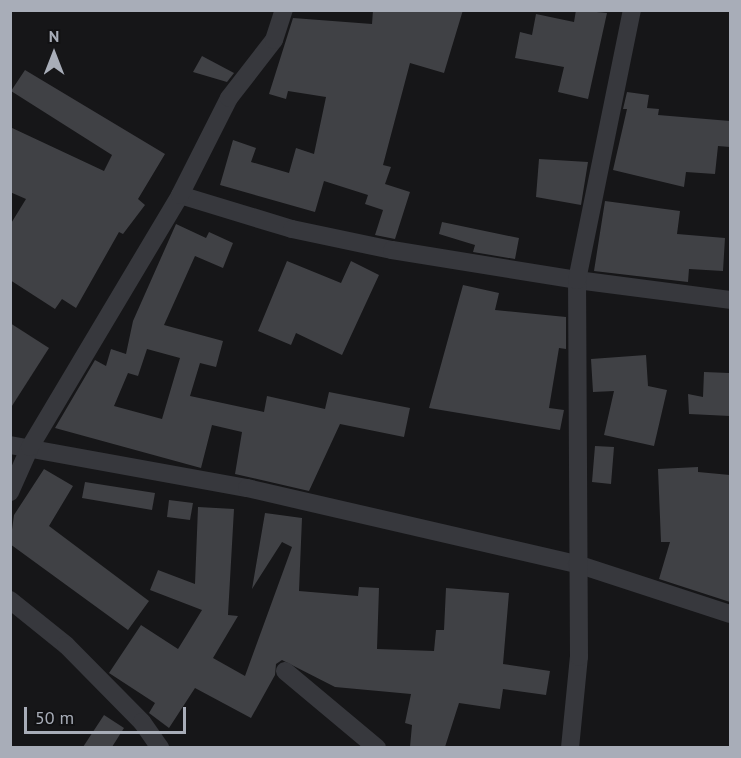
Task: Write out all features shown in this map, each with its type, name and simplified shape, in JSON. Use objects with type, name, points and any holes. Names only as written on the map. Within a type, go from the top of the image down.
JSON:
[{"type":"street","points":[[10,492],[30,447],[180,195],[229,98],[274,40],[284,10]]},
{"type":"street","points":[[570,747],[579,657],[577,280],[632,10]]},
{"type":"street","points":[[180,195],[292,229],[577,280],[730,300]]},
{"type":"street","points":[[10,444],[75,459],[258,490],[577,564],[730,615]]},
{"type":"street","points":[[10,600],[66,645],[142,722],[160,747]]},
{"type":"street","points":[[285,671],[377,747]]},
{"type":"building","points":[[373,10],[463,10],[444,73],[410,63],[383,165],[391,167],[385,184],[410,192],[395,239],[375,235],[383,210],[365,204],[368,195],[324,181],[315,212],[220,185],[233,140],[256,148],[251,162],[289,173],[296,148],[314,154],[326,97],[288,91],[286,99],[269,94],[293,18],[372,24]]},
{"type":"building","points":[[576,10],[607,13],[588,99],[558,92],[564,67],[515,58],[520,32],[532,35],[536,14],[574,22]]},
{"type":"building","points":[[202,56],[234,73],[227,82],[193,72]]},
{"type":"building","points":[[25,70],[165,154],[138,199],[145,205],[123,234],[119,232],[76,308],[62,299],[55,309],[10,280],[10,225],[26,199],[10,192],[10,127],[104,171],[112,155],[11,91]]},
{"type":"building","points":[[627,92],[649,95],[647,108],[659,109],[658,115],[730,121],[730,147],[718,146],[715,174],[686,172],[684,187],[613,170],[627,109],[623,109]]},
{"type":"building","points":[[539,159],[588,162],[581,205],[536,197]]},
{"type":"building","points":[[605,201],[680,211],[677,234],[725,238],[723,271],[689,269],[688,282],[594,271]]},
{"type":"building","points":[[442,222],[519,238],[515,259],[473,252],[475,245],[439,234]]},
{"type":"building","points":[[176,224],[206,238],[209,232],[233,243],[223,268],[195,256],[164,325],[223,341],[216,367],[200,363],[190,396],[264,412],[267,396],[325,409],[329,392],[410,408],[404,437],[340,424],[309,491],[235,474],[242,432],[212,425],[201,468],[55,428],[95,360],[106,366],[111,349],[126,354],[133,321]],"holes":[[[147,349],[180,358],[162,419],[114,406],[128,373],[138,376]]]},
{"type":"building","points":[[287,261],[341,283],[351,261],[379,275],[342,355],[296,333],[291,345],[258,331]]},
{"type":"building","points":[[463,285],[499,293],[495,310],[566,317],[566,349],[559,348],[549,408],[564,410],[560,430],[429,408]]},
{"type":"building","points":[[10,323],[49,348],[10,409]]},
{"type":"building","points":[[646,355],[648,386],[667,390],[654,446],[604,435],[614,391],[593,392],[591,359]]},
{"type":"building","points":[[704,372],[729,373],[730,416],[689,414],[688,394],[703,397]]},
{"type":"building","points":[[595,446],[614,447],[611,484],[592,482]]},
{"type":"building","points":[[698,467],[698,472],[730,475],[730,602],[659,579],[670,542],[661,542],[658,469]]},
{"type":"building","points":[[44,469],[73,486],[49,526],[149,601],[128,630],[10,544],[14,515]]},
{"type":"building","points":[[85,482],[155,493],[152,510],[82,498]]},
{"type":"building","points":[[169,500],[193,503],[190,520],[167,517]]},
{"type":"building","points":[[198,507],[234,509],[228,615],[238,616],[213,658],[245,676],[292,547],[282,542],[252,589],[265,513],[302,518],[299,591],[358,596],[359,587],[379,588],[377,649],[434,651],[436,630],[444,630],[446,588],[509,593],[503,664],[550,671],[546,695],[503,689],[500,709],[459,703],[445,747],[410,747],[412,725],[405,723],[411,694],[335,687],[282,660],[276,664],[275,675],[251,718],[195,688],[169,728],[149,713],[155,703],[109,673],[141,625],[178,649],[202,610],[150,590],[158,570],[195,584]]},
{"type":"building","points":[[104,715],[124,728],[112,747],[83,747]]}]
